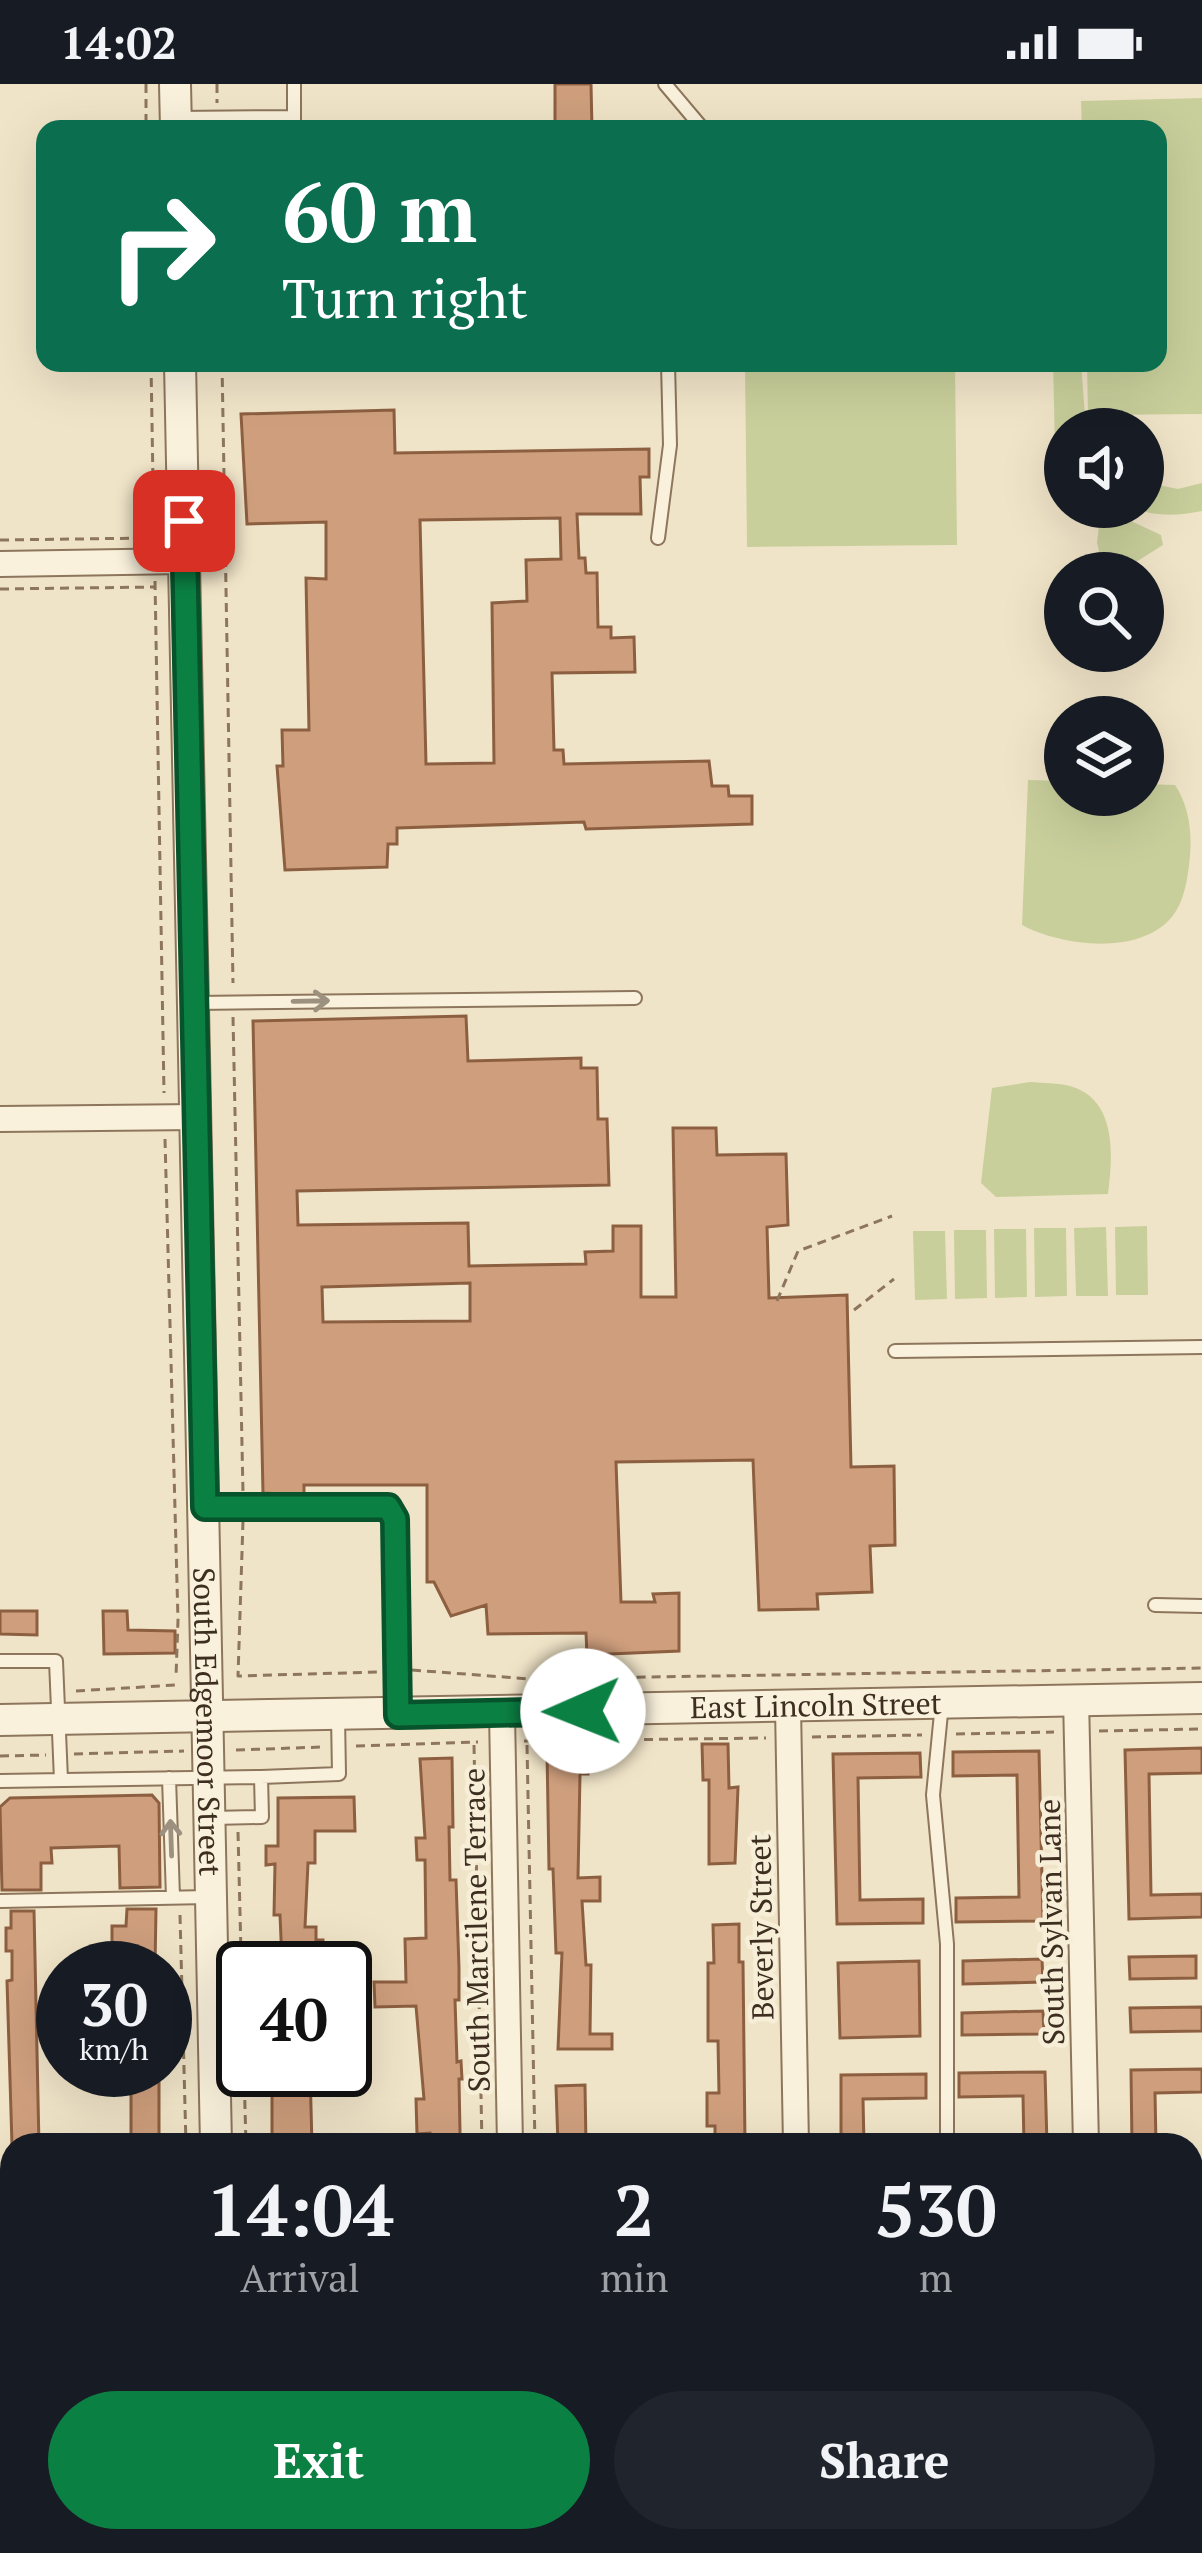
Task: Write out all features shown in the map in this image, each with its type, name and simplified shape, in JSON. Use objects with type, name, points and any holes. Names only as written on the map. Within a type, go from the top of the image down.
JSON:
[{"type":"street","points":[[175,84],[176,120]]},
{"type":"street","name":"South Edgemoor Street","points":[[180,372],[170,573],[194,1003],[209,1718],[223,1764],[224,1818],[212,1897],[216,2133]]},
{"type":"street","points":[[0,564],[170,573]]},
{"type":"street","points":[[0,1119],[197,1117]]},
{"type":"street","name":"South Sylvan Lane","points":[[1076,1698],[1086,2133]]},
{"type":"street","name":"East Lincoln Street","points":[[0,1720],[60,1706],[338,1731],[398,1715],[510,1732],[788,1722],[943,1702],[1202,1698]]},
{"type":"street","name":"Beverly Street","points":[[788,1722],[796,2133]]},
{"type":"street","name":"South Marcilene Terrace","points":[[510,1732],[510,2133]]},
{"type":"lane","points":[[294,84],[294,120]]},
{"type":"lane","points":[[665,84],[695,120]]},
{"type":"lane","points":[[658,538],[670,445],[668,372]]},
{"type":"lane","points":[[194,1003],[635,998]]},
{"type":"lane","points":[[896,1351],[1202,1348]]},
{"type":"lane","points":[[205,1507],[388,1507],[395,1519],[398,1715]]},
{"type":"lane","points":[[1155,1605],[1202,1606]]},
{"type":"lane","points":[[0,1661],[56,1661],[62,1780]]},
{"type":"lane","points":[[943,1702],[934,1795],[947,1944],[947,2133]]},
{"type":"lane","points":[[0,1780],[172,1778],[223,1764],[261,1777],[339,1774],[338,1731]]},
{"type":"lane","points":[[224,1818],[262,1817],[261,1777]]},
{"type":"lane","points":[[172,1778],[176,1897]]},
{"type":"lane","points":[[0,1901],[212,1897]]},
{"type":"path","points":[[146,84],[146,120]]},
{"type":"path","points":[[0,540],[154,538],[151,372]]},
{"type":"path","points":[[222,372],[243,1508],[238,1676],[437,1670],[530,1679],[1202,1668]]},
{"type":"path","points":[[0,590],[170,573],[165,1118],[176,1677]]},
{"type":"path","points":[[777,1301],[798,1251],[892,1216]]},
{"type":"path","points":[[854,1310],[894,1279]]},
{"type":"path","points":[[60,1706],[176,1685]]},
{"type":"path","points":[[0,1756],[175,1752],[223,1764],[338,1731],[474,1742],[510,1732],[788,1722],[940,1735],[1202,1729]]},
{"type":"path","points":[[510,1732],[534,2133]]},
{"type":"path","points":[[474,1742],[482,2133]]},
{"type":"path","points":[[172,1778],[175,1752]]},
{"type":"path","points":[[224,1818],[235,1941]]},
{"type":"path","points":[[176,1897],[186,2133]]},
{"type":"path","points":[[245,2097],[246,2133]]},
{"type":"green space","points":[[1202,98],[1202,414],[1164,414],[1164,408],[1088,408],[1087,372],[1167,372],[1167,120],[1082,120],[1081,101]]},
{"type":"green space","points":[[745,372],[955,372],[957,545],[747,547]]},
{"type":"green space","points":[[1053,372],[1082,372],[1084,408],[1054,408]]},
{"type":"green space","points":[[1202,483],[1202,511],[1166,515],[1164,486],[1178,489]]},
{"type":"green space","points":[[1099,528],[1146,528],[1161,535],[1163,545],[1152,552],[1099,552]]},
{"type":"green space","points":[[1028,780],[1044,780],[1044,816],[1164,816],[1164,785],[1175,785],[1186,810],[1191,847],[1185,888],[1171,918],[1139,938],[1099,944],[1057,938],[1022,925]]},
{"type":"green space","points":[[1030,1082],[1070,1086],[1096,1103],[1109,1130],[1108,1194],[996,1197],[981,1183],[992,1088]]},
{"type":"green space","points":[[1147,1226],[1148,1295],[1116,1295],[1115,1227]]},
{"type":"green space","points":[[1106,1227],[1108,1296],[1076,1296],[1074,1228]]},
{"type":"green space","points":[[1034,1228],[1066,1228],[1067,1296],[1035,1297]]},
{"type":"green space","points":[[994,1229],[1026,1229],[1027,1297],[995,1298]]},
{"type":"green space","points":[[954,1230],[986,1230],[987,1298],[955,1299]]},
{"type":"green space","points":[[913,1231],[945,1231],[947,1299],[915,1300]]},
{"type":"building","points":[[555,84],[591,84],[592,120],[555,120]]},
{"type":"building","points":[[394,410],[395,453],[649,449],[649,477],[640,477],[641,514],[577,514],[579,558],[585,558],[586,573],[597,573],[598,627],[611,627],[611,638],[634,637],[635,672],[552,673],[554,750],[563,750],[564,764],[709,761],[712,786],[728,786],[729,796],[752,796],[752,824],[586,829],[584,822],[397,828],[397,844],[388,844],[387,867],[285,870],[277,766],[283,766],[282,730],[309,730],[306,578],[326,579],[326,522],[247,524],[241,414]],"holes":[[[560,518],[561,559],[526,560],[527,601],[492,603],[494,763],[426,764],[420,520]]]},
{"type":"building","points":[[466,1016],[468,1061],[581,1058],[581,1068],[597,1068],[598,1119],[607,1119],[609,1185],[297,1191],[298,1225],[468,1223],[469,1266],[586,1264],[585,1252],[613,1251],[613,1226],[641,1226],[641,1297],[676,1297],[673,1128],[716,1128],[717,1155],[786,1154],[788,1225],[767,1227],[769,1298],[847,1295],[851,1467],[894,1466],[895,1545],[870,1546],[872,1592],[817,1594],[818,1609],[759,1610],[753,1460],[616,1462],[621,1602],[655,1602],[653,1594],[679,1593],[679,1651],[587,1655],[586,1633],[488,1634],[486,1605],[451,1616],[434,1582],[427,1582],[427,1485],[304,1485],[304,1495],[263,1493],[253,1021]],"holes":[[[470,1283],[470,1321],[323,1322],[322,1287]]]},
{"type":"building","points":[[0,1611],[37,1611],[37,1635],[0,1634]]},
{"type":"building","points":[[103,1611],[127,1611],[128,1630],[175,1631],[175,1653],[104,1654]]},
{"type":"building","points":[[702,1744],[728,1744],[729,1788],[738,1787],[735,1863],[709,1864],[709,1780],[703,1780]]},
{"type":"building","points":[[1202,1748],[1202,1773],[1149,1774],[1151,1895],[1202,1894],[1202,1917],[1129,1919],[1125,1750]]},
{"type":"building","points":[[547,1751],[588,1754],[588,1774],[580,1774],[578,1878],[600,1877],[600,1901],[582,1901],[586,1965],[591,1965],[590,2034],[612,2034],[612,2049],[558,2049],[562,1953],[556,1953],[553,1869],[549,1869]]},
{"type":"building","points":[[1039,1751],[1043,1921],[956,1922],[956,1898],[1019,1897],[1017,1775],[953,1776],[953,1752]]},
{"type":"building","points":[[920,1753],[921,1777],[858,1778],[860,1900],[923,1899],[923,1923],[837,1924],[833,1754]]},
{"type":"building","points":[[452,1758],[450,1880],[456,1880],[460,2133],[417,2133],[416,2099],[424,2099],[416,2006],[375,2007],[374,1982],[406,1982],[405,1939],[426,1938],[425,1860],[417,1860],[416,1838],[425,1838],[420,1759]]},
{"type":"building","points":[[152,1795],[159,1803],[160,1887],[120,1888],[119,1846],[51,1848],[52,1863],[41,1863],[41,1890],[2,1890],[0,1807],[10,1798]]},
{"type":"building","points":[[354,1797],[355,1831],[315,1831],[315,1863],[308,1863],[305,1927],[316,1927],[316,1940],[323,1941],[281,1941],[280,1915],[274,1915],[275,1864],[266,1865],[266,1846],[278,1846],[278,1798]]},
{"type":"building","points":[[127,1909],[156,1909],[155,1941],[112,1941],[112,1926],[126,1926]]},
{"type":"building","points":[[11,1911],[34,1911],[39,2133],[12,2133],[7,1981],[12,1980],[12,1951],[6,1951],[6,1928],[11,1928]]},
{"type":"building","points":[[739,1924],[745,2133],[715,2133],[715,2126],[707,2126],[707,2093],[719,2093],[718,2041],[708,2041],[713,1925]]},
{"type":"building","points":[[1196,1956],[1196,1978],[1130,1979],[1129,1957]]},
{"type":"building","points":[[1042,1959],[1043,1982],[963,1984],[963,1961]]},
{"type":"building","points":[[919,1961],[920,2036],[840,2038],[838,1963]]},
{"type":"building","points":[[1202,2007],[1202,2031],[1131,2032],[1130,2008]]},
{"type":"building","points":[[1043,2011],[1044,2034],[962,2035],[962,2013]]},
{"type":"building","points":[[1202,2069],[1202,2092],[1155,2093],[1156,2133],[1132,2133],[1131,2070]]},
{"type":"building","points":[[1045,2072],[1047,2133],[1024,2133],[1023,2096],[959,2097],[959,2073]]},
{"type":"building","points":[[926,2074],[926,2098],[863,2099],[864,2133],[841,2133],[841,2075]]},
{"type":"building","points":[[585,2085],[586,2133],[558,2133],[556,2086]]},
{"type":"building","points":[[131,2097],[159,2097],[159,2133],[131,2133]]},
{"type":"building","points":[[272,2097],[311,2097],[312,2133],[272,2133]]},
{"type":"route","points":[[184,521],[205,1507],[388,1507],[395,1519],[398,1715],[583,1711]]}]
